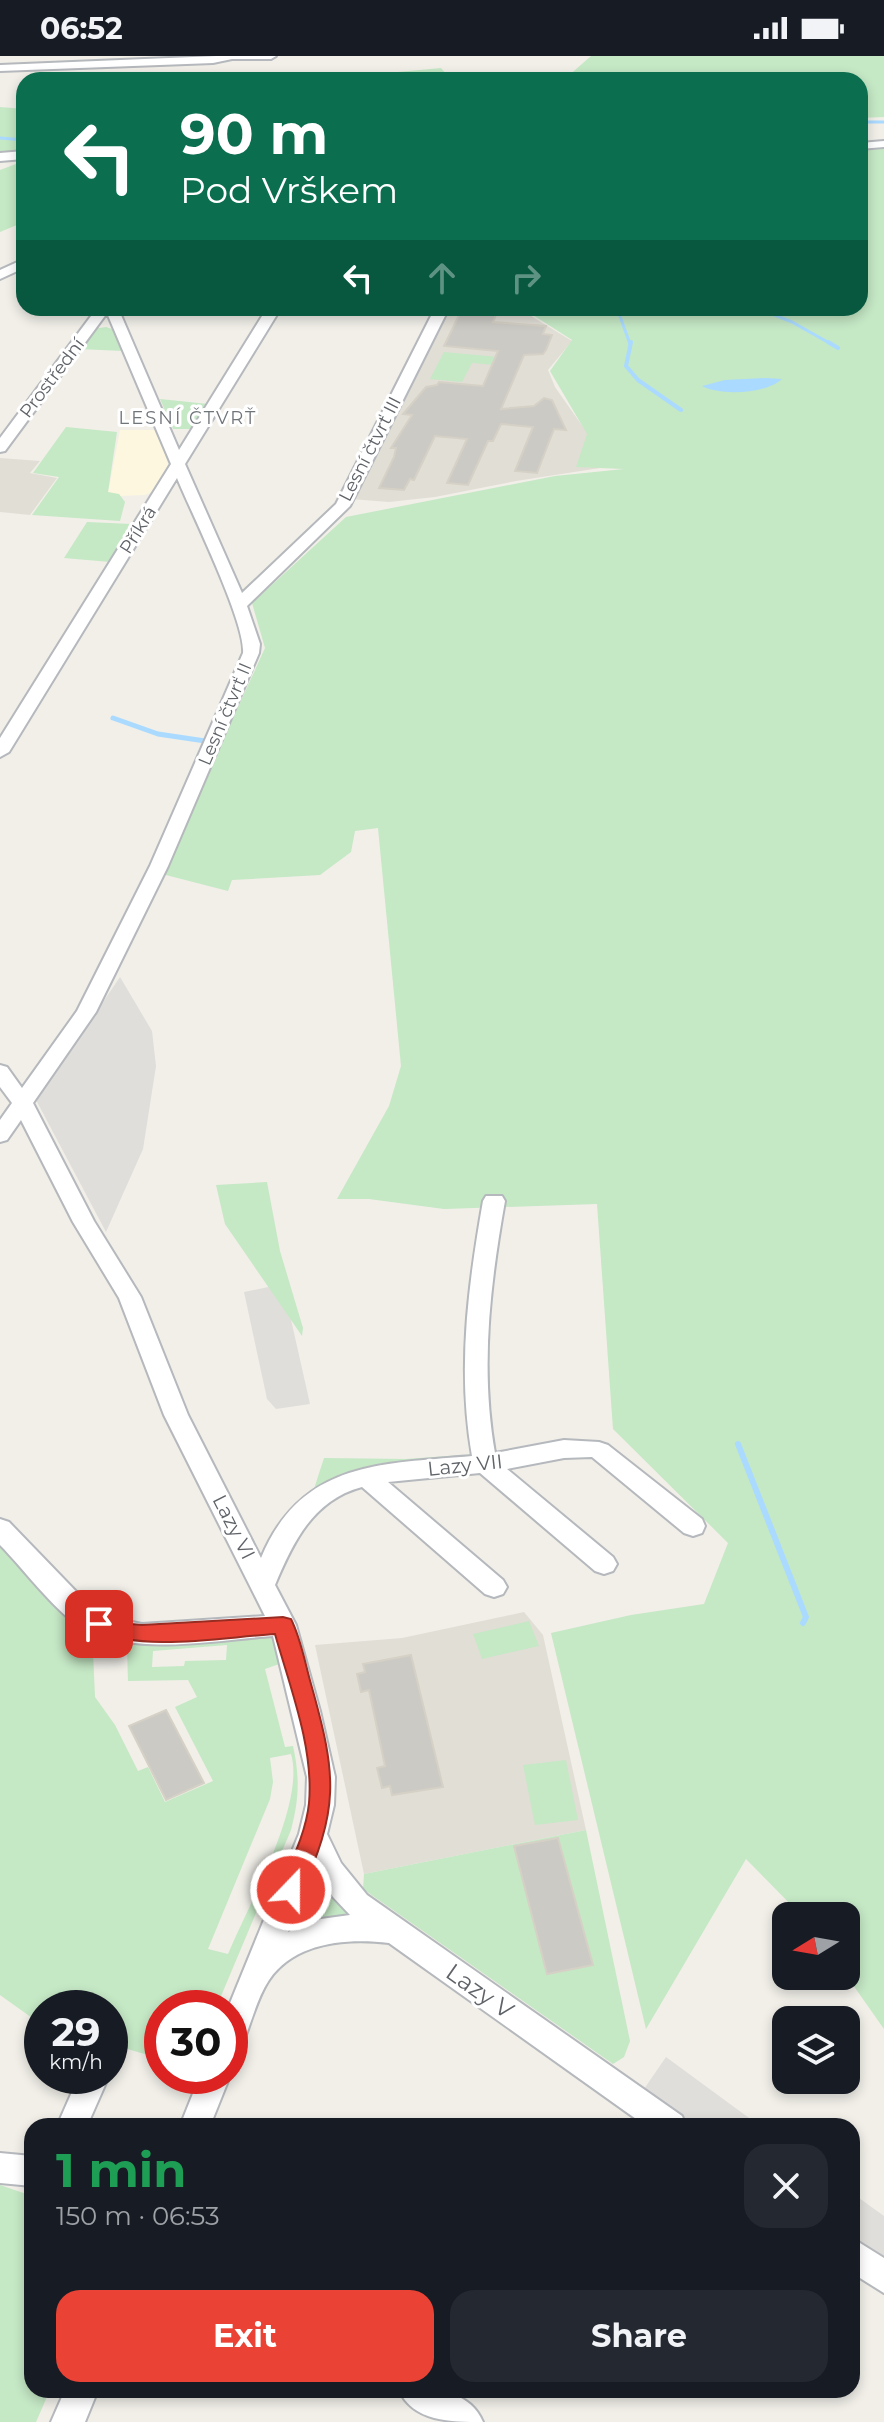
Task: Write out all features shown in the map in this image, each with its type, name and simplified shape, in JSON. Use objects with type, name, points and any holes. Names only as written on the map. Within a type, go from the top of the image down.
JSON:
[{"type":"street","points":[[0,68],[27,60],[213,60],[233,56],[271,56]]},
{"type":"street","name":"Prostřední","points":[[0,448],[98,316]]},
{"type":"street","name":"Lesní čtvrť II","points":[[0,1135],[86,1012],[159,866],[251,653],[252,644],[239,605],[114,316]]},
{"type":"street","name":"Příkrá","points":[[0,752],[269,316]]},
{"type":"street","name":"Lesní čtvrť III","points":[[239,605],[322,529],[342,506],[438,316]]},
{"type":"street","points":[[90,327],[106,324],[119,327]]},
{"type":"street","name":"Lazy VI","points":[[0,1072],[23,1104],[84,1222],[130,1297],[176,1415],[283,1625],[307,1711],[321,1777],[320,1805],[313,1834],[248,1995]]},
{"type":"street","points":[[494,1201],[481,1275],[475,1393],[485,1464],[604,1564]]},
{"type":"street","name":"Lazy VII","points":[[263,1584],[280,1544],[315,1497],[338,1483],[365,1476],[485,1464],[580,1448],[596,1449],[693,1526]]},
{"type":"street","points":[[365,1476],[494,1587]]},
{"type":"street","points":[[0,1529],[84,1616],[107,1628],[142,1634],[283,1625]]},
{"type":"street","name":"Lazy V","points":[[313,1834],[336,1882],[357,1904],[660,2118]]},
{"type":"street","points":[[257,1973],[280,1951],[310,1935],[360,1926],[393,1930]]},
{"type":"street","points":[[76,2118],[86,2094]]},
{"type":"street","points":[[198,2118],[208,2094]]},
{"type":"street","points":[[0,2168],[24,2170]]},
{"type":"street","points":[[860,2260],[884,2277]]},
{"type":"street","points":[[68,2422],[78,2398]]},
{"type":"street","points":[[428,2398],[466,2422]]},
{"type":"shaded area","points":[[443,316],[531,316],[572,341],[548,370],[555,387],[588,434],[639,462],[435,497],[389,502],[351,499]]},
{"type":"shaded area","points":[[120,430],[158,430],[168,464],[159,489],[145,495],[119,496],[108,493]]},
{"type":"shaded area","points":[[0,458],[40,461],[30,473],[57,478],[30,515],[0,512]]},
{"type":"shaded area","points":[[120,977],[152,1031],[156,1066],[143,1149],[106,1232],[36,1100]]},
{"type":"shaded area","points":[[283,1284],[310,1404],[276,1409],[267,1399],[244,1292]]},
{"type":"shaded area","points":[[524,1612],[543,1635],[586,1830],[364,1874],[315,1645],[402,1638]]},
{"type":"shaded area","points":[[666,2057],[749,2118],[685,2118],[644,2089]]},
{"type":"shaded area","points":[[860,2199],[884,2216],[884,2260],[860,2244]]},
{"type":"green space","points":[[591,56],[884,56],[884,117],[868,118],[868,72],[573,72]]},
{"type":"green space","points":[[441,68],[444,72],[398,72]]},
{"type":"green space","points":[[0,107],[16,108],[16,152],[0,153]]},
{"type":"green space","points":[[884,149],[884,2029],[857,1990],[860,1990],[860,1902],[788,1902],[746,1859],[646,2029],[551,1633],[631,1615],[704,1604],[728,1543],[613,1429],[597,1204],[444,1209],[369,1199],[337,1199],[389,1106],[401,1066],[378,828],[355,831],[351,852],[320,875],[232,880],[228,891],[162,874],[265,648],[252,603],[346,517],[555,476],[624,469],[576,467],[587,434],[550,371],[572,340],[534,316],[868,316],[868,150]]},
{"type":"green space","points":[[16,164],[16,225],[0,232],[0,170]]},
{"type":"green space","points":[[106,327],[115,330],[124,351],[78,349],[93,329]]},
{"type":"green space","points":[[444,352],[498,357],[495,365],[472,363],[462,382],[430,379]]},
{"type":"green space","points":[[160,399],[208,404],[192,429],[173,429]]},
{"type":"green space","points":[[66,427],[117,432],[108,492],[119,494],[125,502],[120,521],[32,515],[59,477],[33,473]]},
{"type":"green space","points":[[87,522],[131,524],[132,529],[110,562],[64,558]]},
{"type":"green space","points":[[267,1182],[280,1251],[303,1328],[302,1336],[225,1224],[216,1185]]},
{"type":"green space","points":[[476,1454],[313,1492],[324,1458],[406,1459]]},
{"type":"green space","points":[[0,1541],[92,1630],[95,1697],[115,1725],[138,1771],[148,1767],[165,1802],[213,1781],[175,1707],[197,1697],[188,1680],[128,1681],[127,1648],[108,1644],[107,1637],[274,1638],[282,1663],[265,1669],[285,1747],[293,1746],[297,1768],[296,1809],[291,1830],[224,1990],[144,1990],[144,2054],[128,2049],[128,1990],[24,1990],[24,2012],[0,1995]],"holes":[[[227,1645],[226,1660],[185,1661],[184,1666],[152,1667],[153,1651]],[[291,1754],[293,1775],[290,1799],[273,1854],[228,1954],[208,1949],[270,1799],[273,1782],[270,1758]]]},
{"type":"green space","points":[[529,1621],[539,1646],[482,1659],[473,1634]]},
{"type":"green space","points":[[566,1760],[578,1820],[535,1825],[523,1765]]},
{"type":"green space","points":[[586,1830],[630,2041],[624,2057],[613,2064],[363,1889],[364,1874]]},
{"type":"green space","points":[[314,1867],[350,1913],[311,1921],[291,1932]]},
{"type":"green space","points":[[0,2185],[24,2193],[24,2398],[46,2398],[36,2422],[0,2422]]},
{"type":"water","points":[[782,379],[765,388],[743,392],[702,386],[725,380]]},
{"type":"building","points":[[459,316],[496,316],[493,322],[546,326],[543,334],[552,335],[546,350],[543,354],[524,355],[501,409],[534,406],[544,398],[552,400],[566,430],[554,429],[537,473],[515,471],[533,427],[501,424],[493,441],[488,441],[468,485],[447,483],[467,439],[435,436],[414,480],[410,479],[404,490],[379,488],[394,457],[396,448],[391,448],[412,415],[403,414],[426,387],[439,382],[483,386],[498,351],[444,346]]},
{"type":"building","points":[[411,1655],[443,1787],[392,1795],[390,1786],[382,1788],[377,1768],[385,1766],[369,1690],[361,1692],[357,1674],[365,1672],[363,1664]]},
{"type":"building","points":[[166,1710],[204,1783],[166,1800],[129,1726]]},
{"type":"building","points":[[558,1838],[593,1965],[547,1974],[514,1846]]},
{"type":"waterway","points":[[868,122],[884,122]]},
{"type":"waterway","points":[[0,138],[16,139]]},
{"type":"waterway","points":[[620,316],[630,344]]},
{"type":"waterway","points":[[777,316],[831,344]]},
{"type":"waterway","points":[[631,342],[626,366],[638,380],[681,410]]},
{"type":"waterway","points":[[828,342],[838,348]]},
{"type":"waterway","points":[[113,718],[158,734],[212,742]]},
{"type":"waterway","points":[[738,1444],[806,1617],[803,1623]]},
{"type":"district","name":"LESNÍ ČTVRŤ","points":[[188,418]]},
{"type":"route","points":[[99,1624],[119,1632],[142,1634],[283,1625],[307,1711],[321,1777],[320,1805],[313,1834],[291,1890]]}]
